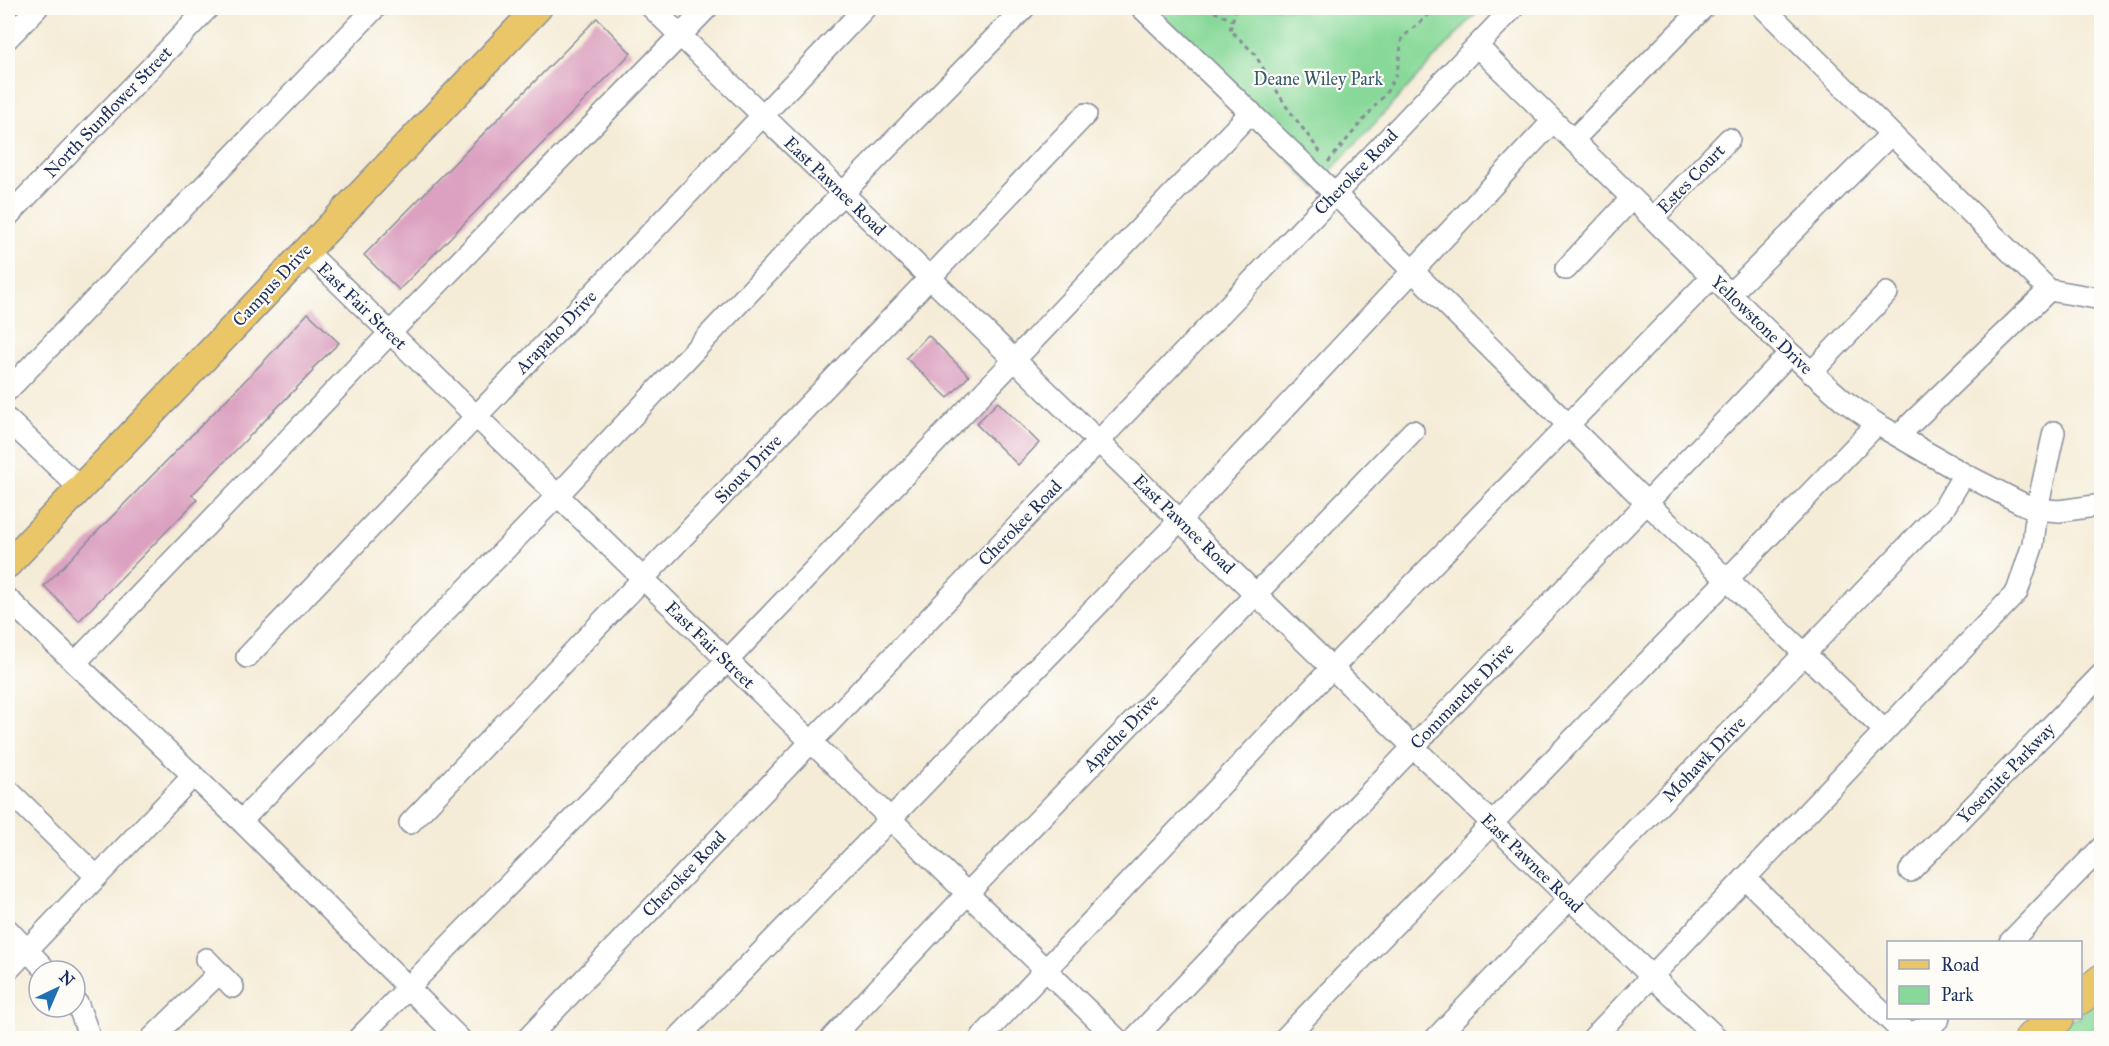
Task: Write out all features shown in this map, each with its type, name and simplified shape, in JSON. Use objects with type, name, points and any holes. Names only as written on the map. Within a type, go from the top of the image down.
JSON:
[{"type":"highway","points":[[2082,996],[2102,980]]},
{"type":"highway","points":[[2031,1038],[2055,1019]]},
{"type":"main road","name":"Campus Drive","points":[[8,564],[538,8]]},
{"type":"street","points":[[8,38],[37,8]]},
{"type":"street","name":"North Sunflower Street","points":[[8,216],[208,8]]},
{"type":"street","points":[[8,390],[375,8]]},
{"type":"street","name":"East Pawnee Road","points":[[652,8],[1492,824],[1717,1038]]},
{"type":"street","points":[[75,663],[390,333],[707,8]]},
{"type":"street","name":"Arapaho Drive","points":[[247,657],[865,8]]},
{"type":"street","points":[[241,821],[557,496],[843,194],[1024,8]]},
{"type":"street","points":[[1143,8],[1335,194],[1646,502],[1885,731]]},
{"type":"street","name":"Cherokee Road","points":[[528,1038],[1513,8]]},
{"type":"street","points":[[1573,140],[1703,8]]},
{"type":"street","points":[[1764,8],[2049,290],[2102,299]]},
{"type":"street","name":"Yellowstone Drive","points":[[1477,46],[1790,353],[1843,400],[1877,424],[1964,474],[2023,504],[2037,509],[2059,511],[2102,505]]},
{"type":"street","points":[[359,1038],[410,989],[728,661],[1251,112]]},
{"type":"street","name":"Sioux Drive","points":[[410,823],[1086,114]]},
{"type":"street","points":[[678,1038],[1180,520],[1554,121]]},
{"type":"street","points":[[1730,294],[1891,134]]},
{"type":"street","name":"Estes Court","points":[[1653,218],[1729,139]]},
{"type":"street","points":[[1566,269],[1632,198]]},
{"type":"street","name":"East Fair Street","points":[[305,250],[1116,1038]]},
{"type":"street","points":[[981,1038],[1332,668],[1713,276]]},
{"type":"street","points":[[1898,436],[2049,290]]},
{"type":"street","points":[[1811,373],[1887,293]]},
{"type":"street","name":"Commanche Drive","points":[[1135,1038],[1790,353]]},
{"type":"street","points":[[8,420],[80,488]]},
{"type":"street","points":[[1285,1038],[1877,424]]},
{"type":"street","name":"Apache Drive","points":[[832,1038],[968,893],[1413,431]]},
{"type":"street","points":[[1593,1038],[2017,592],[2033,544],[2037,509],[2054,432]]},
{"type":"street","name":"Mohawk Drive","points":[[1436,1038],[1944,508],[1964,474]]},
{"type":"street","points":[[8,598],[241,821],[459,1038]]},
{"type":"street","name":"Yosemite Parkway","points":[[1910,871],[2102,674]]},
{"type":"street","points":[[8,970],[193,776]]},
{"type":"street","points":[[8,790],[97,877]]},
{"type":"street","points":[[2011,941],[2102,847]]},
{"type":"street","points":[[1745,878],[1887,1017]]},
{"type":"street","points":[[8,930],[36,959]]},
{"type":"street","points":[[152,1038],[219,973]]},
{"type":"street","points":[[83,1019],[90,1038]]},
{"type":"street","points":[[1889,1019],[1897,1027],[1912,1033],[1933,1024],[1937,1019]]},
{"type":"path","points":[[1206,8],[1232,20]]},
{"type":"path","points":[[1236,8],[1230,30],[1254,53],[1286,106],[1321,153]]},
{"type":"path","points":[[1328,162],[1386,93],[1397,74],[1402,38],[1436,8]]},
{"type":"green space","name":"Deane Wiley Park","points":[[1149,8],[1481,8],[1315,188]]},
{"type":"green space","points":[[2101,991],[2101,1026],[2091,1038],[2041,1038],[2067,1019],[2082,1019],[2082,1006]]},
{"type":"building","points":[[597,18],[631,53],[399,290],[364,255]]},
{"type":"building","points":[[308,313],[339,343],[192,495],[197,500],[79,621],[44,586]]},
{"type":"building","points":[[928,335],[969,376],[948,398],[906,358]]},
{"type":"building","points":[[998,402],[1039,443],[1018,465],[976,424]]}]
